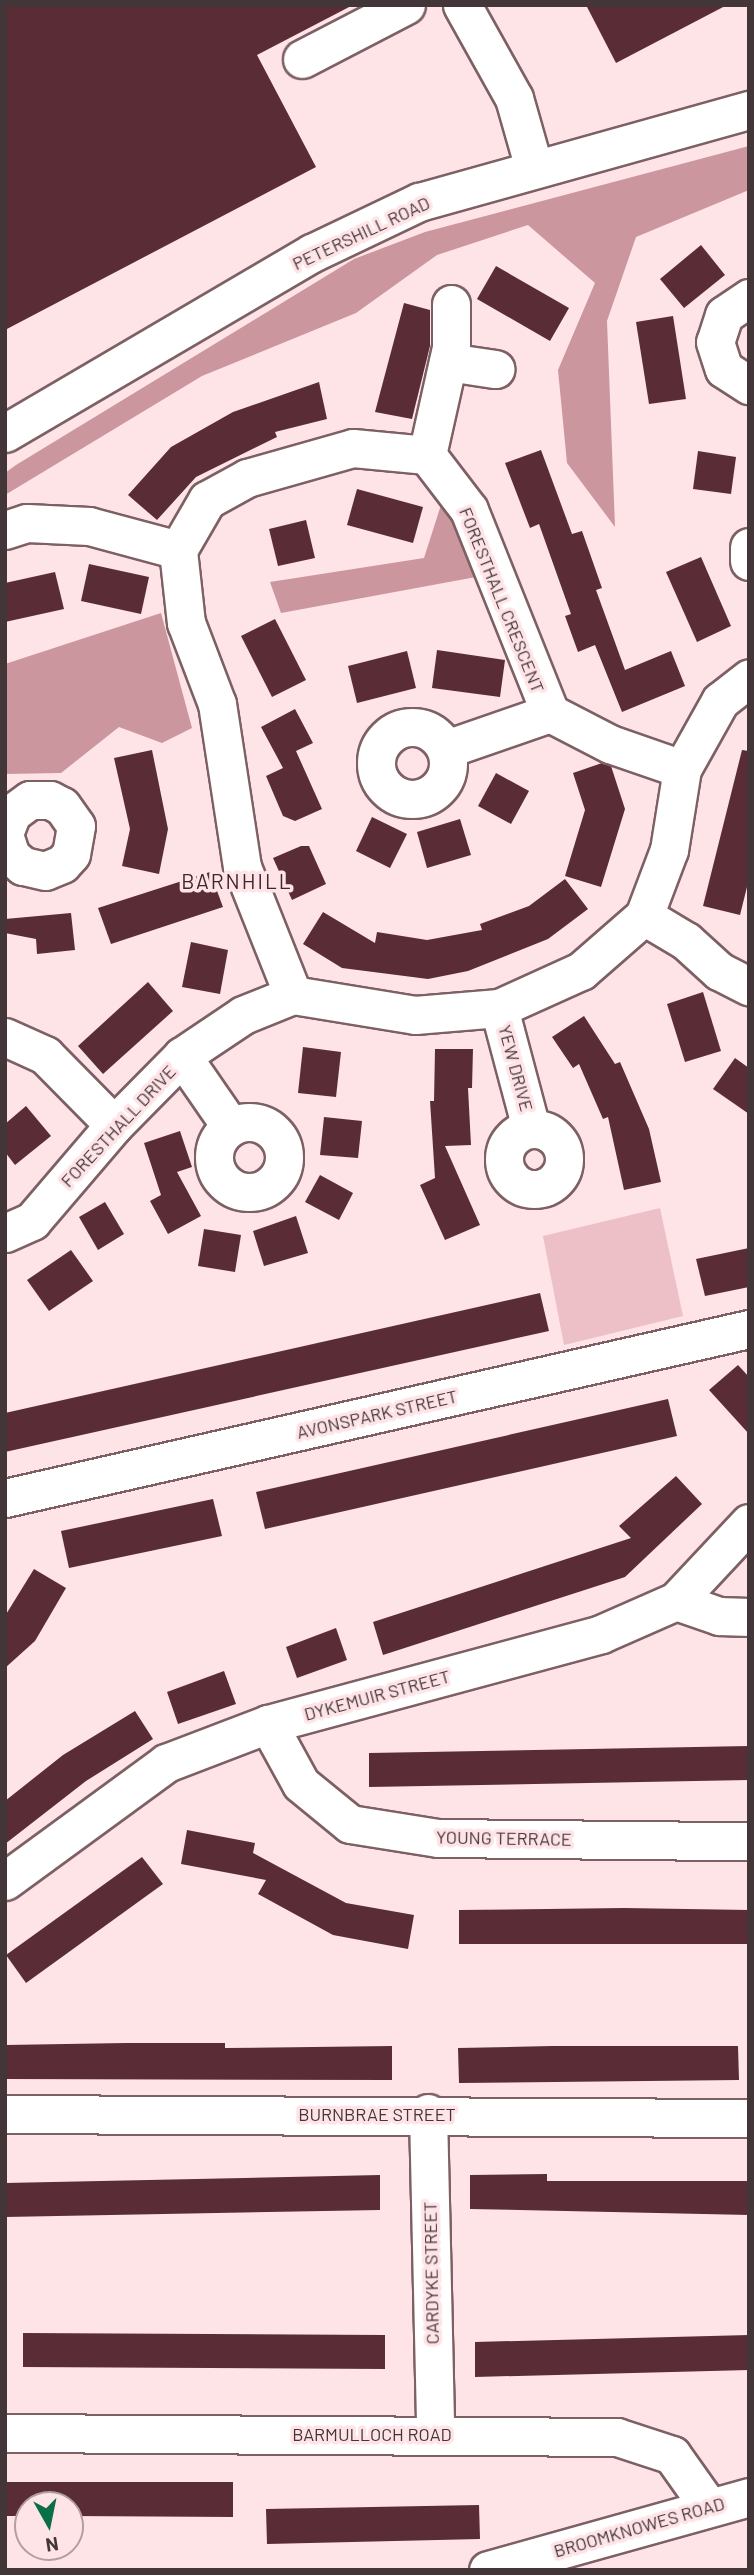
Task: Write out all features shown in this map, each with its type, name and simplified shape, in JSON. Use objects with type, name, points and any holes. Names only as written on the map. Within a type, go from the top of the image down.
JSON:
[{"type":"street","points":[[302,59],[406,5]]},
{"type":"street","points":[[462,5],[514,97],[534,168]]},
{"type":"street","name":"PETERSHILL ROAD","points":[[6,431],[312,253],[419,202],[749,110]]},
{"type":"street","points":[[749,298],[724,315],[715,342],[724,369],[749,386]]},
{"type":"street","points":[[451,304],[448,362],[427,455],[353,448],[247,478],[207,500],[178,550],[186,623],[217,704],[242,867],[293,995],[415,1015],[499,1008],[581,971],[644,916],[669,850],[682,769],[720,701],[749,678]]},
{"type":"street","points":[[448,362],[495,369]]},
{"type":"street","name":"FORESTHALL CRESCENT","points":[[427,455],[469,510],[550,713],[610,744],[682,769]]},
{"type":"street","points":[[5,530],[27,523],[89,526],[178,550]]},
{"type":"street","points":[[749,547],[749,561]]},
{"type":"street","name":"FORESTHALL CRESCENT","points":[[449,748],[550,713]]},
{"type":"street","points":[[5,831],[12,813],[30,800],[50,800],[62,806],[76,826],[71,854],[62,864],[45,871],[23,866],[11,856],[5,838]]},
{"type":"street","points":[[644,916],[686,941],[719,971],[749,985]]},
{"type":"street","name":"FORESTHALL DRIVE","points":[[5,1233],[32,1221],[114,1125],[182,1056],[243,1015],[293,995]]},
{"type":"street","name":"YEW DRIVE","points":[[499,1008],[531,1128]]},
{"type":"street","points":[[5,1037],[46,1055],[114,1125]]},
{"type":"street","points":[[182,1056],[230,1127]]},
{"type":"street","name":"AVONSPARK STREET","points":[[5,1498],[749,1329]]},
{"type":"street","name":"DYKEMUIR STREET","points":[[5,1881],[166,1763],[268,1724],[601,1634],[676,1601],[749,1523]]},
{"type":"street","points":[[676,1601],[719,1616],[749,1618]]},
{"type":"street","name":"YOUNG TERRACE","points":[[268,1724],[301,1784],[351,1824],[438,1839],[749,1841]]},
{"type":"street","name":"BURNBRAE STREET","points":[[5,2114],[428,2113],[749,2118]]},
{"type":"street","name":"CARDYKE STREET","points":[[428,2113],[435,2434]]},
{"type":"street","name":"BARMULLOCH ROAD","points":[[5,2433],[617,2437],[672,2455],[709,2507]]},
{"type":"street","name":"BROOMKNOWES ROAD","points":[[488,2570],[749,2497]]},
{"type":"shaded area","points":[[749,146],[749,190],[636,237],[607,321],[615,527],[567,463],[558,370],[595,283],[528,225],[437,255],[356,313],[202,376],[5,495],[5,473],[16,465],[354,259],[425,232]]},
{"type":"shaded area","points":[[441,505],[467,528],[476,577],[281,613],[270,582],[424,558]]},
{"type":"shaded area","points":[[161,613],[192,728],[162,743],[119,727],[61,773],[5,774],[5,664]]},
{"type":"shaded area","points":[[660,1208],[683,1316],[564,1345],[543,1236]]},
{"type":"building","points":[[5,5],[353,5],[257,55],[316,167],[5,330]]},
{"type":"building","points":[[586,5],[727,5],[616,63]]},
{"type":"building","points":[[701,245],[725,275],[684,308],[660,279]]},
{"type":"building","points":[[496,266],[569,308],[550,341],[477,299]]},
{"type":"building","points":[[404,303],[430,310],[430,346],[412,419],[375,412]]},
{"type":"building","points":[[673,316],[686,399],[649,404],[636,322]]},
{"type":"building","points":[[319,382],[327,419],[275,432],[277,437],[196,477],[157,520],[128,495],[171,447],[233,412]]},
{"type":"building","points":[[541,450],[572,534],[582,531],[602,588],[596,590],[625,670],[671,651],[685,686],[622,712],[595,645],[578,652],[565,616],[571,614],[539,524],[530,528],[505,463]]},
{"type":"building","points":[[698,451],[736,457],[731,494],[693,489]]},
{"type":"building","points":[[357,489],[423,507],[413,543],[347,525]]},
{"type":"building","points":[[306,520],[315,558],[278,566],[269,529]]},
{"type":"building","points":[[701,557],[731,626],[697,642],[666,572]]},
{"type":"building","points":[[89,564],[149,577],[141,614],[81,601]]},
{"type":"building","points":[[55,572],[64,609],[5,622],[5,583]]},
{"type":"building","points":[[275,619],[306,680],[272,697],[241,636]]},
{"type":"building","points":[[437,650],[505,660],[500,697],[432,688]]},
{"type":"building","points":[[407,651],[416,688],[357,703],[348,666]]},
{"type":"building","points":[[295,709],[313,743],[296,751],[322,809],[295,821],[283,816],[266,776],[283,768],[261,727]]},
{"type":"building","points":[[152,750],[168,829],[159,874],[122,866],[130,829],[114,758]]},
{"type":"building","points":[[742,750],[749,751],[749,879],[740,915],[703,906]]},
{"type":"building","points":[[602,763],[611,766],[625,809],[601,887],[565,876],[585,810],[573,773]]},
{"type":"building","points":[[496,773],[529,791],[511,824],[478,806]]},
{"type":"building","points":[[372,817],[407,834],[390,868],[356,851]]},
{"type":"building","points":[[460,819],[471,855],[427,868],[417,832]]},
{"type":"building","points":[[301,846],[309,846],[326,884],[292,900],[273,858]]},
{"type":"building","points":[[210,872],[223,907],[111,944],[98,908]]},
{"type":"building","points":[[565,879],[588,909],[548,939],[468,971],[428,979],[342,968],[303,944],[323,912],[375,943],[377,932],[427,940],[482,930],[480,924],[529,906]]},
{"type":"building","points":[[71,913],[75,950],[37,954],[36,939],[5,933],[5,919]]},
{"type":"building","points":[[191,942],[228,950],[220,994],[182,987]]},
{"type":"building","points":[[148,982],[173,1011],[103,1074],[78,1046]]},
{"type":"building","points":[[703,992],[721,1051],[685,1062],[667,1004]]},
{"type":"building","points":[[584,1016],[615,1064],[620,1062],[649,1129],[661,1182],[624,1190],[608,1117],[603,1119],[579,1064],[573,1068],[552,1037]]},
{"type":"building","points":[[303,1047],[341,1052],[336,1097],[298,1093]]},
{"type":"building","points":[[435,1049],[473,1049],[472,1088],[468,1088],[471,1145],[445,1146],[480,1225],[445,1240],[420,1185],[435,1178],[430,1101],[434,1101]]},
{"type":"building","points":[[735,1058],[749,1068],[749,1114],[713,1089]]},
{"type":"building","points":[[26,1106],[51,1136],[15,1165],[5,1152],[5,1124]]},
{"type":"building","points":[[324,1117],[362,1121],[358,1158],[320,1155]]},
{"type":"building","points":[[180,1131],[192,1167],[177,1172],[201,1216],[168,1234],[150,1201],[161,1195],[144,1143]]},
{"type":"building","points":[[320,1175],[353,1193],[339,1220],[305,1202]]},
{"type":"building","points":[[105,1202],[124,1234],[98,1250],[79,1217]]},
{"type":"building","points":[[296,1216],[308,1253],[264,1266],[253,1231]]},
{"type":"building","points":[[204,1229],[241,1235],[235,1272],[198,1266]]},
{"type":"building","points":[[749,1248],[749,1287],[705,1296],[696,1259]]},
{"type":"building","points":[[71,1250],[93,1281],[49,1311],[27,1280]]},
{"type":"building","points":[[540,1293],[549,1331],[5,1452],[5,1413]]},
{"type":"building","points":[[738,1365],[749,1377],[749,1434],[709,1390]]},
{"type":"building","points":[[668,1399],[677,1436],[265,1529],[256,1492]]},
{"type":"building","points":[[676,1476],[702,1504],[625,1577],[383,1655],[373,1622],[631,1538],[619,1526]]},
{"type":"building","points":[[213,1499],[222,1536],[69,1568],[61,1531]]},
{"type":"building","points":[[34,1569],[66,1588],[35,1641],[5,1668],[5,1616]]},
{"type":"building","points":[[336,1628],[347,1660],[297,1678],[286,1647]]},
{"type":"building","points":[[224,1671],[236,1704],[178,1724],[167,1692]]},
{"type":"building","points":[[135,1711],[153,1739],[86,1781],[5,1844],[5,1801],[63,1755]]},
{"type":"building","points":[[749,1746],[749,1780],[369,1787],[369,1753]]},
{"type":"building","points":[[187,1830],[255,1843],[253,1853],[346,1903],[414,1915],[408,1949],[333,1935],[258,1894],[266,1880],[181,1864]]},
{"type":"building","points":[[142,1857],[163,1884],[26,1983],[6,1955]]},
{"type":"building","points":[[459,1910],[749,1910],[749,1944],[459,1944]]},
{"type":"building","points":[[225,2043],[225,2048],[392,2046],[392,2080],[5,2079],[5,2045]]},
{"type":"building","points":[[738,2046],[739,2080],[459,2083],[458,2048]]},
{"type":"building","points":[[547,2174],[547,2181],[749,2181],[749,2215],[470,2209],[470,2175]]},
{"type":"building","points":[[380,2175],[380,2210],[5,2217],[5,2183]]},
{"type":"building","points":[[23,2333],[385,2335],[385,2369],[23,2367]]},
{"type":"building","points":[[749,2335],[749,2370],[475,2377],[475,2342]]},
{"type":"building","points":[[5,2482],[233,2482],[233,2517],[84,2516],[84,2491],[14,2491],[14,2516],[5,2516]]},
{"type":"building","points":[[479,2505],[480,2539],[267,2544],[266,2509]]},
{"type":"district","name":"BARNHILL","points":[[237,881]]}]
